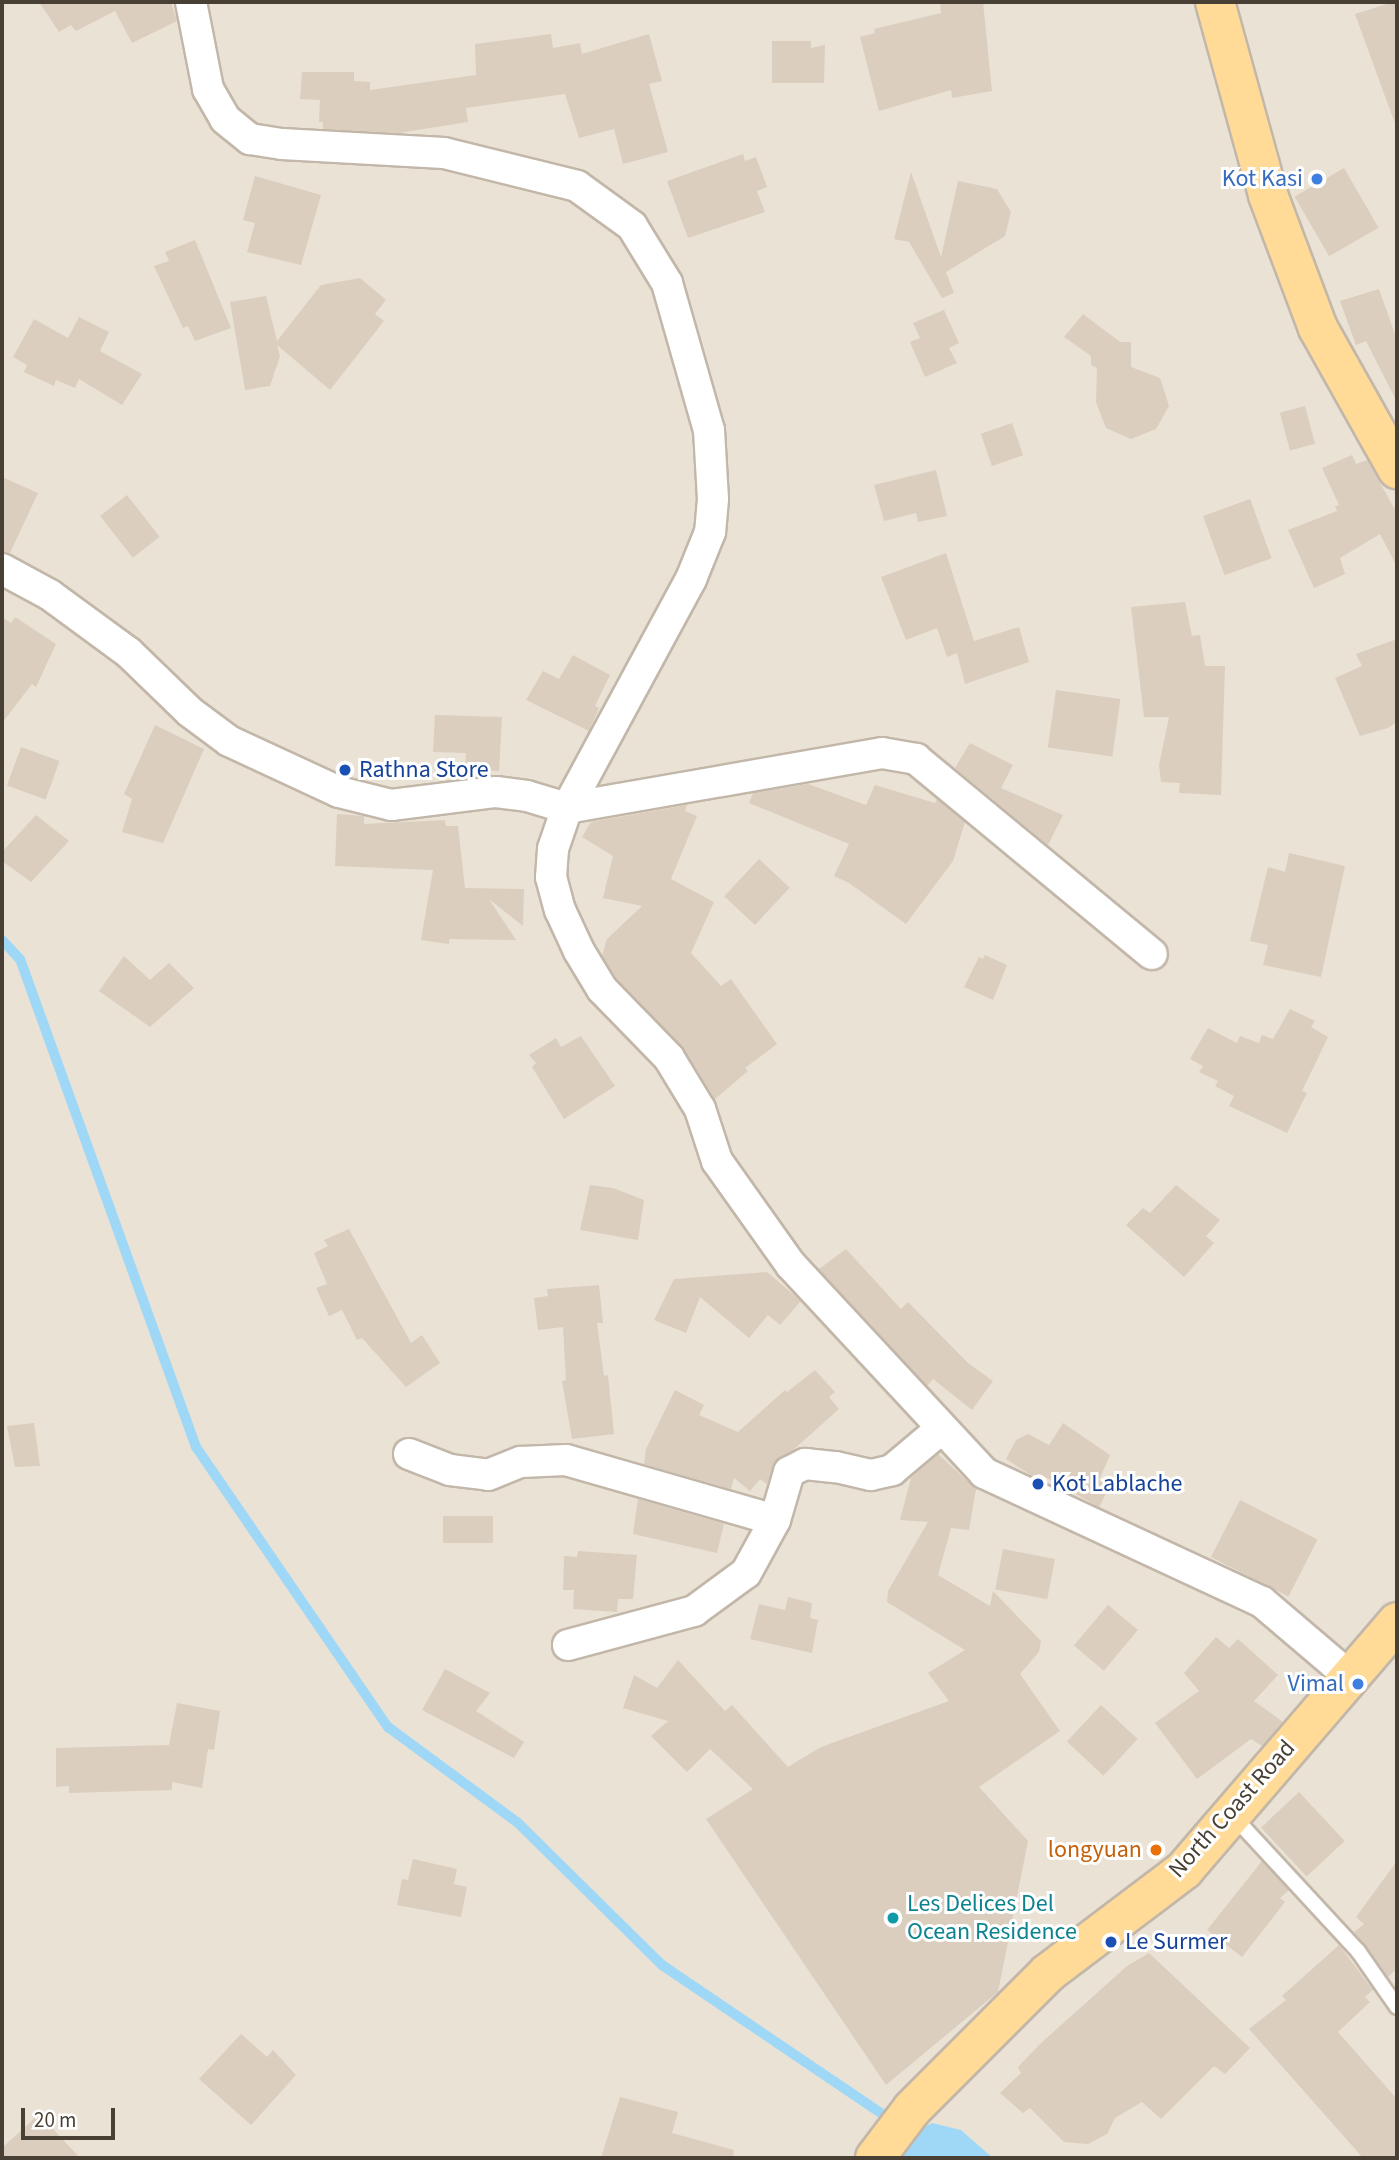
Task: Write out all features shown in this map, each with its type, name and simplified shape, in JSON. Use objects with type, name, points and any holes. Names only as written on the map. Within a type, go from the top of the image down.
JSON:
[{"type":"main road","points":[[1215,2],[1268,195],[1318,328],[1397,469]]},
{"type":"main road","name":"North Coast Road","points":[[881,2151],[912,2109],[1048,1973],[1184,1870],[1397,1622]]},
{"type":"street","points":[[191,2],[208,89],[225,119],[250,139],[282,144],[444,153],[578,186],[632,226],[667,282],[709,430],[713,499],[710,532],[691,579],[567,808],[553,849],[551,877],[560,910],[579,951],[602,989],[669,1058],[700,1109],[717,1161],[791,1265],[984,1473],[1262,1602],[1349,1676]]},
{"type":"street","points":[[2,569],[50,595],[128,652],[190,712],[229,741],[327,786],[391,805],[496,792],[527,796],[567,808],[882,753],[916,759],[1152,954]]},
{"type":"street","points":[[568,1645],[694,1611],[746,1573],[775,1520],[789,1472],[805,1464],[836,1466],[871,1475],[892,1470],[942,1428]]},
{"type":"street","points":[[409,1454],[450,1470],[488,1475],[521,1462],[566,1460],[775,1520]]},
{"type":"lane","points":[[1233,1815],[1358,1951],[1397,2007]]},
{"type":"shaded area","points":[[2,2],[1397,2],[1397,2158],[993,2158],[961,2130],[912,2135],[901,2158],[2,2158]]},
{"type":"water","points":[[932,2123],[961,2130],[993,2158],[901,2158],[912,2134]]},
{"type":"building","points":[[39,2],[171,2],[177,21],[132,43],[115,11],[76,31],[71,25],[59,32]]},
{"type":"building","points":[[940,2],[983,2],[992,91],[952,98],[951,90],[879,111],[860,37],[875,33],[874,29],[941,13]]},
{"type":"building","points":[[1397,2],[1397,121],[1394,121],[1355,14]]},
{"type":"building","points":[[551,34],[553,48],[580,43],[582,54],[649,34],[662,81],[649,84],[668,152],[623,164],[614,129],[579,138],[565,94],[466,108],[468,122],[398,133],[323,129],[323,122],[319,122],[320,100],[300,99],[302,72],[354,72],[354,81],[370,82],[370,90],[476,75],[475,44]]},
{"type":"building","points":[[772,41],[811,41],[811,48],[825,45],[824,83],[772,83]]},
{"type":"building","points":[[743,154],[745,161],[756,157],[767,187],[757,191],[765,212],[688,238],[667,181]]},
{"type":"building","points":[[1344,168],[1378,228],[1329,256],[1295,196]]},
{"type":"building","points":[[911,172],[941,257],[958,181],[997,189],[1011,212],[1005,236],[946,272],[954,293],[942,298],[909,242],[894,239]]},
{"type":"building","points":[[255,176],[321,195],[301,265],[247,252],[255,223],[243,220]]},
{"type":"building","points":[[195,240],[231,328],[195,341],[188,326],[183,328],[154,266],[169,261],[165,252]]},
{"type":"building","points":[[360,278],[386,300],[375,314],[384,321],[330,390],[277,345],[280,356],[270,386],[245,390],[230,302],[266,296],[277,341],[321,285]]},
{"type":"building","points":[[1379,289],[1397,340],[1397,402],[1366,341],[1356,345],[1340,301]]},
{"type":"building","points":[[944,310],[959,343],[949,348],[957,363],[925,377],[910,342],[920,338],[913,323]]},
{"type":"building","points":[[1083,314],[1120,342],[1131,342],[1131,367],[1160,378],[1169,406],[1156,429],[1131,439],[1106,428],[1096,402],[1097,368],[1091,365],[1091,356],[1064,337]]},
{"type":"building","points":[[79,317],[109,332],[100,351],[142,374],[122,405],[79,379],[75,388],[56,380],[54,386],[24,372],[27,365],[13,357],[34,319],[68,338]]},
{"type":"building","points":[[1305,406],[1315,444],[1290,450],[1280,413]]},
{"type":"building","points":[[1012,423],[1023,455],[992,466],[981,434]]},
{"type":"building","points":[[1352,455],[1356,464],[1367,460],[1397,513],[1397,567],[1380,534],[1340,558],[1345,574],[1314,588],[1288,530],[1337,511],[1335,506],[1339,505],[1322,468]]},
{"type":"building","points":[[936,470],[947,516],[918,522],[916,513],[884,521],[874,485]]},
{"type":"building","points":[[2,477],[38,493],[10,553],[2,552]]},
{"type":"building","points":[[127,495],[160,537],[133,558],[100,516]]},
{"type":"building","points":[[1250,499],[1272,558],[1225,575],[1203,516]]},
{"type":"building","points":[[946,553],[974,641],[1019,627],[1029,662],[965,684],[957,653],[947,657],[937,628],[906,640],[881,577]]},
{"type":"building","points":[[1185,602],[1192,636],[1200,635],[1205,666],[1225,666],[1221,795],[1179,793],[1180,783],[1161,782],[1159,765],[1169,717],[1144,717],[1131,607]]},
{"type":"building","points":[[2,617],[11,623],[15,617],[56,644],[36,687],[32,684],[2,723]]},
{"type":"building","points":[[1397,639],[1397,722],[1388,728],[1360,736],[1335,678],[1362,666],[1356,654]]},
{"type":"building","points":[[573,655],[610,675],[595,706],[599,708],[589,731],[526,700],[543,671],[559,679]]},
{"type":"building","points":[[1056,690],[1120,699],[1112,756],[1048,747]]},
{"type":"building","points":[[435,715],[502,717],[499,771],[465,769],[466,753],[433,752]]},
{"type":"building","points":[[155,725],[204,749],[163,843],[122,832],[132,799],[124,794]]},
{"type":"building","points":[[970,743],[1013,765],[1001,788],[1063,815],[1048,845],[955,768]]},
{"type":"building","points":[[21,747],[60,761],[46,800],[7,786]]},
{"type":"building","points":[[808,784],[866,805],[875,785],[935,803],[937,799],[965,822],[953,861],[906,924],[849,883],[834,876],[849,844],[749,803],[753,793]]},
{"type":"building","points":[[687,805],[685,811],[697,816],[671,879],[714,902],[691,953],[721,986],[731,979],[777,1044],[745,1068],[748,1071],[715,1099],[682,1046],[616,978],[602,956],[607,939],[642,906],[603,898],[613,856],[582,837],[591,822]]},
{"type":"building","points":[[337,814],[364,816],[364,824],[445,820],[446,826],[458,826],[465,888],[524,889],[523,926],[489,899],[516,940],[449,939],[449,944],[421,940],[433,870],[335,866]]},
{"type":"building","points":[[36,815],[69,841],[31,882],[2,861],[2,852]]},
{"type":"building","points":[[1289,853],[1345,866],[1321,977],[1263,965],[1268,945],[1250,941],[1268,867],[1285,872]]},
{"type":"building","points":[[759,859],[790,888],[755,925],[724,896]]},
{"type":"building","points":[[985,955],[1007,965],[993,1000],[964,987],[979,957],[983,959]]},
{"type":"building","points":[[124,956],[150,980],[169,963],[194,988],[150,1027],[99,991]]},
{"type":"building","points":[[1290,1009],[1315,1021],[1311,1027],[1328,1037],[1302,1091],[1307,1093],[1287,1133],[1229,1106],[1234,1096],[1215,1086],[1218,1081],[1199,1072],[1203,1066],[1190,1059],[1208,1028],[1237,1043],[1240,1036],[1259,1043],[1262,1035],[1273,1039]]},
{"type":"building","points":[[581,1036],[615,1086],[564,1119],[532,1067],[536,1063],[529,1055],[556,1038],[561,1047]]},
{"type":"building","points":[[590,1185],[613,1188],[644,1200],[638,1240],[580,1230]]},
{"type":"building","points":[[1176,1185],[1220,1220],[1206,1236],[1214,1243],[1184,1277],[1126,1225],[1143,1208],[1150,1213]]},
{"type":"building","points":[[349,1229],[411,1343],[422,1335],[440,1363],[406,1387],[362,1338],[357,1340],[342,1310],[329,1316],[316,1288],[327,1284],[314,1253],[328,1246],[324,1240]]},
{"type":"building","points":[[846,1249],[901,1309],[908,1302],[968,1363],[993,1381],[972,1410],[933,1379],[927,1386],[819,1269]]},
{"type":"building","points":[[767,1272],[801,1301],[780,1325],[768,1315],[749,1338],[700,1297],[686,1333],[654,1320],[674,1279]]},
{"type":"building","points":[[599,1285],[603,1323],[597,1323],[604,1376],[608,1375],[614,1434],[572,1439],[562,1381],[566,1380],[563,1327],[538,1330],[534,1298],[548,1296],[547,1289]]},
{"type":"building","points":[[815,1370],[835,1392],[829,1397],[839,1409],[791,1452],[776,1460],[767,1484],[760,1479],[750,1491],[734,1478],[731,1489],[644,1464],[646,1449],[675,1390],[704,1405],[699,1415],[738,1432],[785,1390],[787,1392]]},
{"type":"building","points":[[34,1423],[40,1466],[15,1467],[7,1426]]},
{"type":"building","points":[[1063,1423],[1110,1455],[1099,1480],[1110,1486],[1099,1507],[1040,1474],[1034,1477],[1006,1459],[1016,1440],[1028,1434],[1049,1445]]},
{"type":"building","name":"Les Delices Del Ocean Residence","points":[[938,1454],[976,1489],[969,1530],[951,1528],[938,1575],[990,1606],[993,1591],[1041,1641],[1039,1652],[1020,1674],[1060,1731],[979,1787],[1028,1841],[998,1992],[886,2085],[706,1819],[753,1789],[710,1749],[687,1772],[651,1736],[668,1721],[623,1708],[634,1675],[657,1688],[678,1660],[725,1711],[732,1705],[788,1767],[821,1747],[949,1701],[928,1673],[965,1650],[887,1602],[888,1591],[928,1522],[900,1520],[911,1478]]},
{"type":"building","points":[[638,1499],[724,1524],[717,1553],[633,1534]]},
{"type":"building","points":[[1240,1500],[1318,1539],[1288,1597],[1211,1557]]},
{"type":"building","points":[[443,1516],[493,1516],[493,1543],[443,1543]]},
{"type":"building","points":[[1003,1549],[1055,1559],[1047,1599],[995,1589]]},
{"type":"building","points":[[578,1551],[637,1555],[633,1599],[618,1599],[617,1612],[573,1609],[574,1590],[563,1590],[564,1556],[577,1557]]},
{"type":"building","points":[[788,1597],[812,1603],[810,1618],[818,1620],[812,1653],[750,1639],[759,1604],[785,1610]]},
{"type":"building","points":[[1108,1605],[1138,1630],[1104,1671],[1074,1646]]},
{"type":"building","points":[[1216,1637],[1229,1648],[1238,1639],[1278,1675],[1254,1701],[1283,1722],[1262,1746],[1251,1739],[1197,1779],[1155,1723],[1199,1691],[1184,1673]]},
{"type":"building","points":[[445,1669],[490,1693],[476,1711],[524,1742],[514,1758],[422,1710]]},
{"type":"building","points":[[177,1703],[220,1711],[214,1750],[208,1749],[202,1788],[172,1782],[172,1790],[69,1793],[69,1786],[56,1787],[56,1748],[169,1745]]},
{"type":"building","points":[[1101,1705],[1138,1739],[1103,1776],[1067,1742]]},
{"type":"building","points":[[1299,1792],[1345,1841],[1307,1876],[1261,1827]]},
{"type":"building","points":[[413,1859],[457,1869],[454,1884],[467,1887],[461,1917],[397,1905],[402,1879],[408,1880]]},
{"type":"building","points":[[1262,1861],[1289,1890],[1280,1898],[1285,1902],[1242,1957],[1207,1930]]},
{"type":"building","points":[[1397,1861],[1397,1968],[1388,1977],[1354,1932],[1364,1924],[1356,1917]]},
{"type":"building","points":[[1339,1945],[1373,1990],[1365,1997],[1370,2002],[1338,2032],[1397,2099],[1397,2158],[1363,2158],[1249,2029],[1286,2000],[1282,1996]]},
{"type":"building","points":[[1149,1953],[1250,2048],[1225,2074],[1214,2066],[1161,2119],[1142,2102],[1115,2118],[1107,2134],[1088,2144],[1064,2142],[1030,2108],[1023,2113],[1000,2093],[1021,2073],[1018,2067],[1040,2044],[1127,1966]]},
{"type":"building","points":[[241,2034],[267,2057],[273,2050],[296,2075],[251,2125],[199,2079]]},
{"type":"building","points":[[620,2097],[678,2112],[672,2133],[734,2150],[733,2158],[601,2158]]},
{"type":"building","points":[[39,2114],[80,2158],[2,2158],[2,2148]]},
{"type":"waterway","points":[[2,940],[20,959],[196,1447],[388,1727],[517,1822],[662,1965],[894,2122]]},
{"type":"place","name":"Kot Kasi","points":[[1317,179]]},
{"type":"place","name":"Rathna Store","points":[[345,770]]},
{"type":"place","name":"Kot Lablache","points":[[1038,1484]]},
{"type":"place","name":"Vimal","points":[[1358,1684]]},
{"type":"place","name":"longyuan","points":[[1156,1850]]},
{"type":"place","name":"Les Delices Del Ocean Residence","points":[[893,1918]]},
{"type":"place","name":"Le Surmer","points":[[1111,1942]]}]
